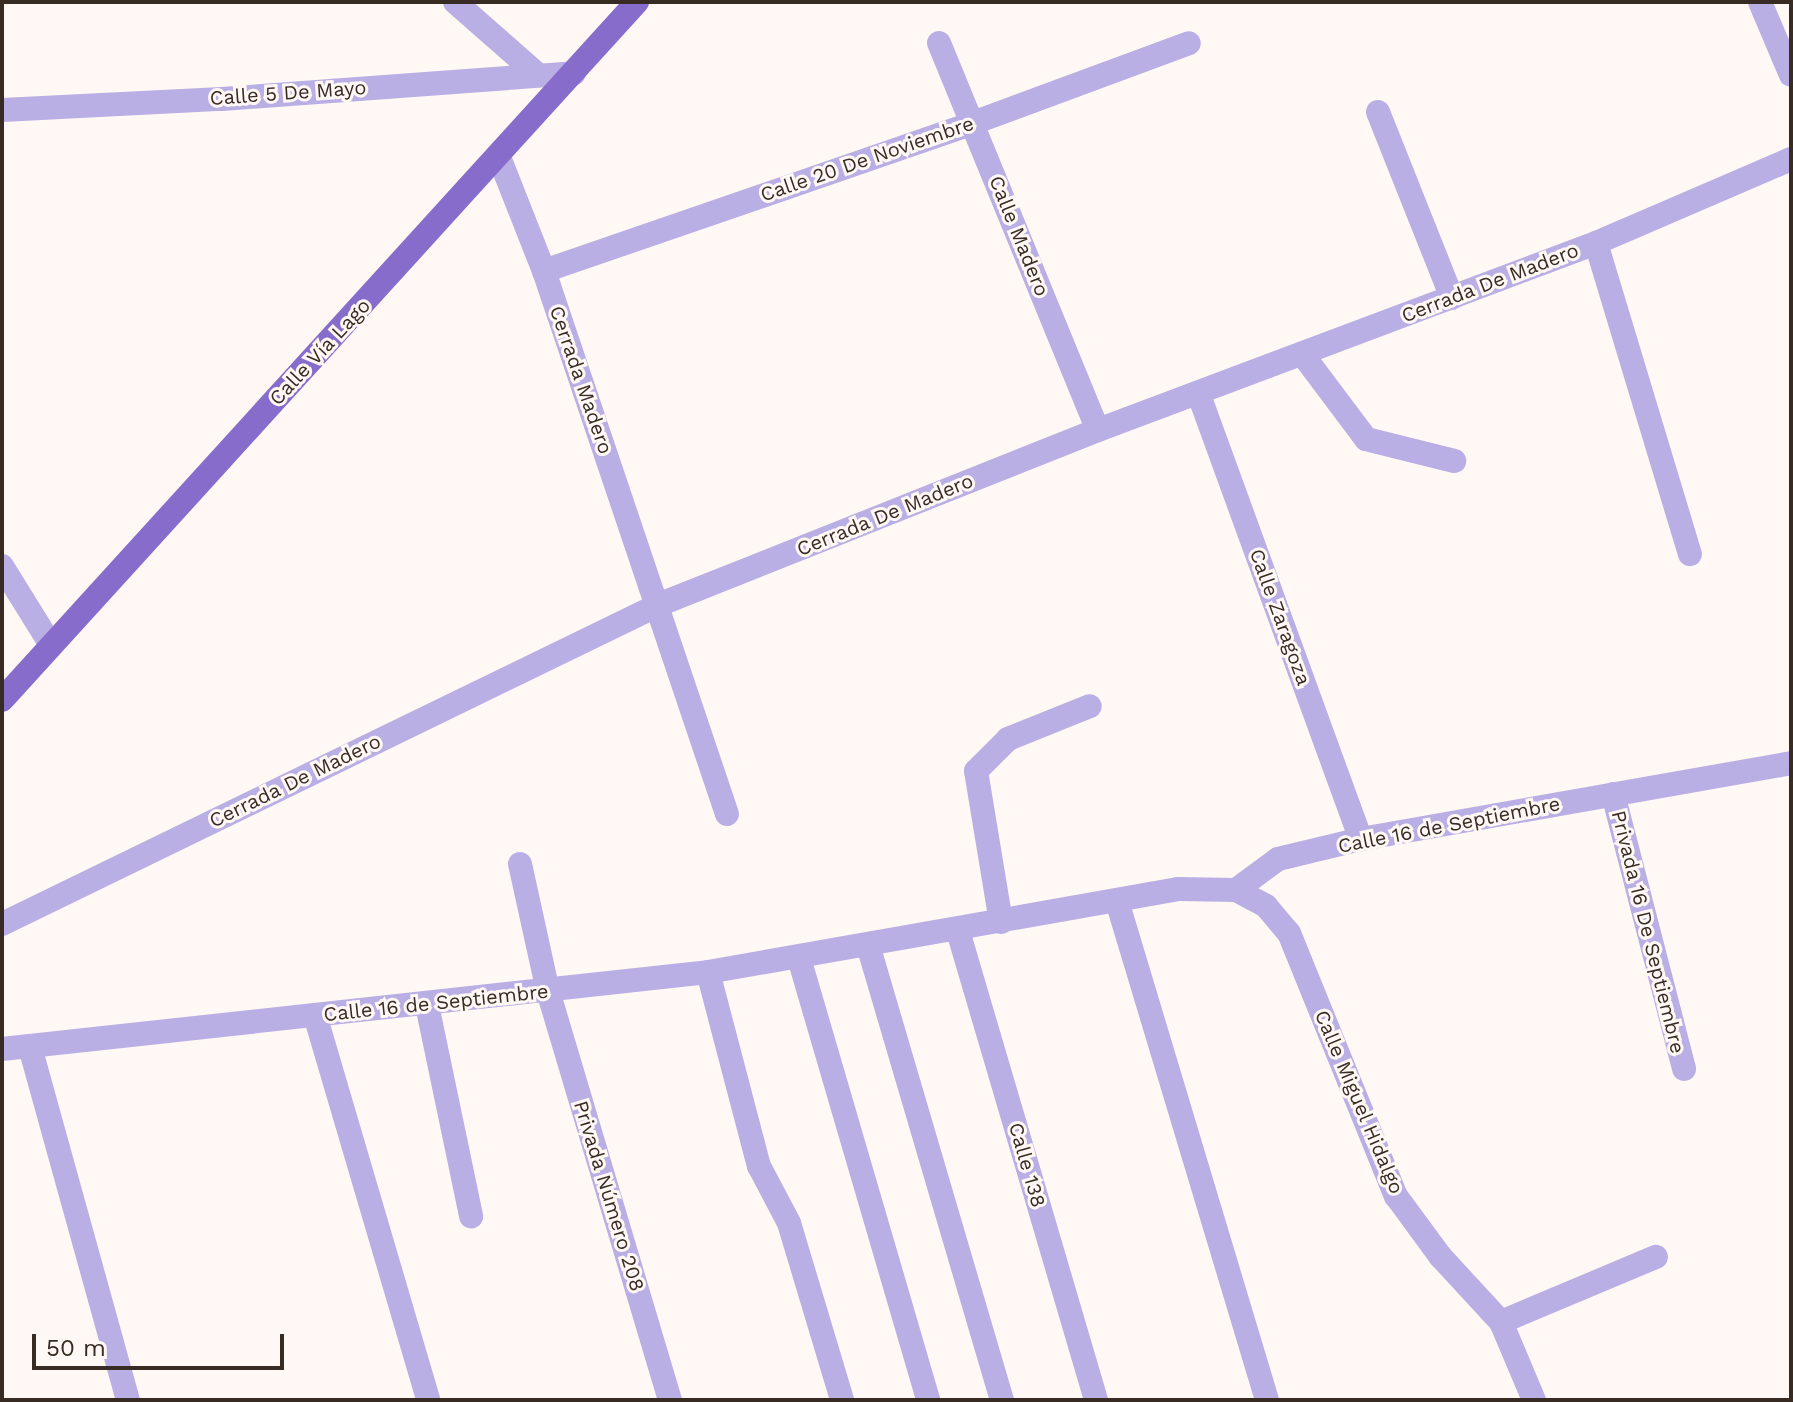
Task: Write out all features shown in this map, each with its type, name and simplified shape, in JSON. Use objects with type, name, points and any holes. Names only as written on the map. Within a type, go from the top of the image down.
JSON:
[{"type":"main road","name":"Calle Vía Lago","points":[[2,700],[637,2]]},
{"type":"street","points":[[455,2],[538,75]]},
{"type":"street","points":[[1760,2],[1791,75]]},
{"type":"street","name":"Calle Madero","points":[[939,43],[1098,430]]},
{"type":"street","name":"Calle 20 De Noviembre","points":[[544,271],[973,123],[1189,43]]},
{"type":"street","name":"Calle 5 De Mayo","points":[[2,110],[222,99],[574,73]]},
{"type":"street","points":[[1378,112],[1452,298]]},
{"type":"street","name":"Cerrada Madero","points":[[499,157],[544,271],[727,814]]},
{"type":"street","name":"Cerrada De Madero","points":[[2,924],[658,605],[1098,430],[1199,395],[1596,243],[1791,159]]},
{"type":"street","points":[[1596,243],[1690,554]]},
{"type":"street","points":[[1303,355],[1366,439],[1454,461]]},
{"type":"street","name":"Calle Zaragoza","points":[[1199,395],[1361,839]]},
{"type":"street","points":[[2,566],[51,645]]},
{"type":"street","points":[[1001,922],[976,771],[1008,739],[1090,706]]},
{"type":"street","name":"Calle 16 de Septiembre","points":[[2,1049],[708,972],[958,931],[1178,889],[1236,890],[1278,859],[1361,839],[1791,763]]},
{"type":"street","name":"Privada 16 De Septiembre","points":[[1613,794],[1684,1069]]},
{"type":"street","name":"Privada Número 208","points":[[520,864],[548,991],[670,1400]]},
{"type":"street","name":"Calle Miguel Hidalgo","points":[[1236,890],[1266,906],[1289,933],[1396,1196],[1440,1256],[1501,1322],[1534,1400]]},
{"type":"street","points":[[1117,901],[1267,1400]]},
{"type":"street","name":"Calle 138","points":[[958,931],[1096,1400]]},
{"type":"street","points":[[868,945],[1002,1400]]},
{"type":"street","points":[[799,958],[928,1400]]},
{"type":"street","points":[[708,972],[759,1166],[789,1223],[842,1400]]},
{"type":"street","points":[[427,1005],[471,1216]]},
{"type":"street","points":[[315,1015],[428,1400]]},
{"type":"street","points":[[30,1047],[128,1400]]},
{"type":"street","points":[[1501,1322],[1656,1257]]}]
